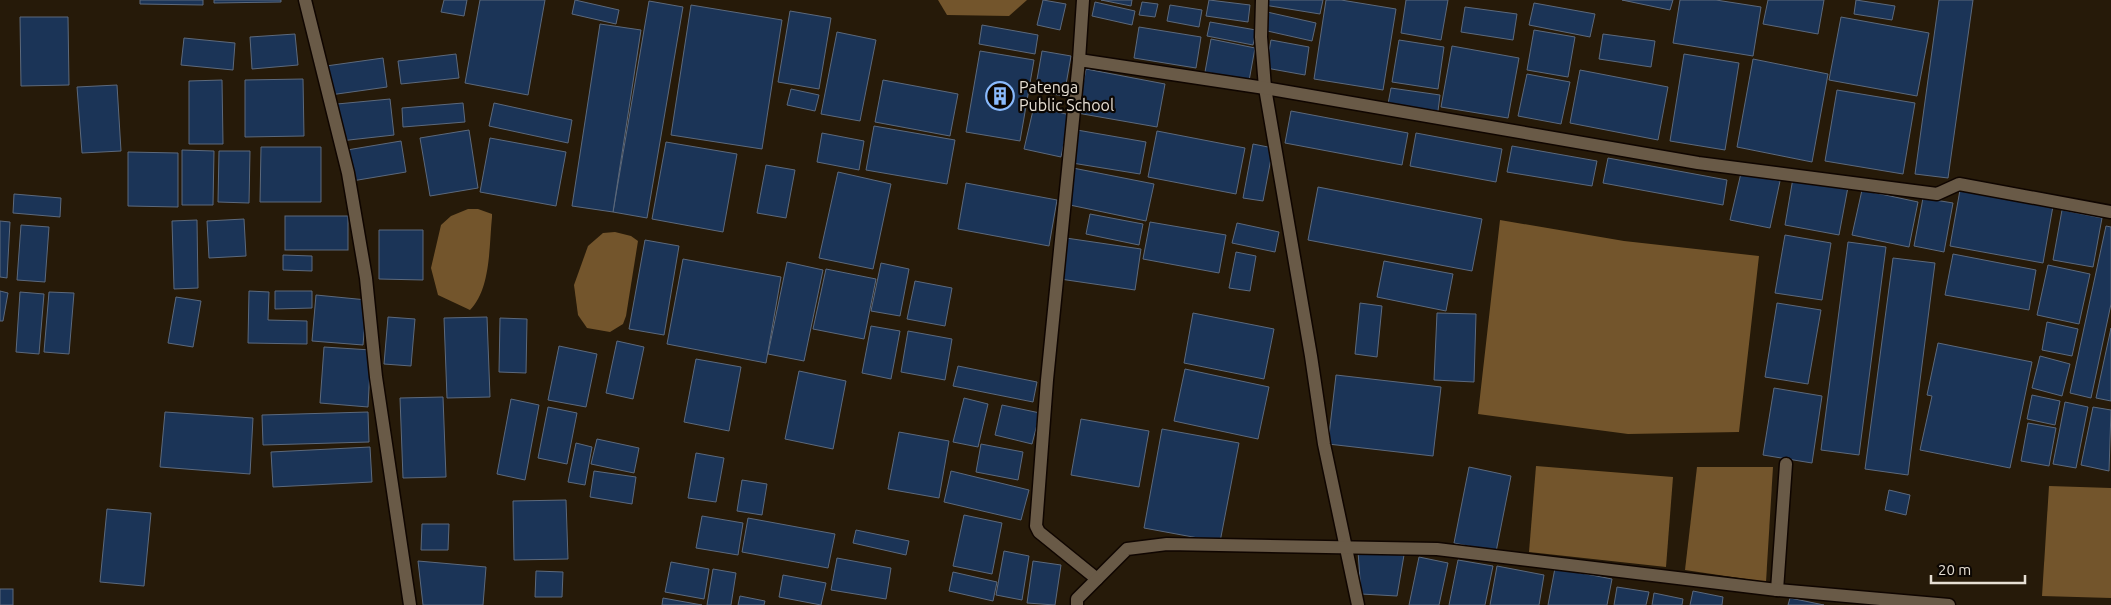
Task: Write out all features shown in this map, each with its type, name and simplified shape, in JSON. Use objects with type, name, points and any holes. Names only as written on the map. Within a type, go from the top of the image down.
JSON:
[{"type":"street","points":[[305,0],[350,182],[366,278],[376,377],[410,605]]},
{"type":"street","points":[[1083,0],[1079,60],[1048,370],[1036,526],[1039,532],[1097,579]]},
{"type":"street","points":[[1262,0],[1261,37],[1265,88],[1311,356],[1324,444],[1358,605]]},
{"type":"street","points":[[1079,60],[1265,88],[1698,164],[1937,194],[1959,184],[2111,212]]},
{"type":"street","points":[[1777,590],[1786,464]]},
{"type":"street","points":[[1077,605],[1077,599],[1127,549],[1167,544],[1437,549],[1777,590],[1949,605]]},
{"type":"shaded area","points":[[938,0],[1027,0],[1009,16],[947,15]]},
{"type":"shaded area","points":[[468,209],[478,209],[492,214],[488,266],[482,291],[470,310],[438,295],[431,268],[441,225],[451,216]]},
{"type":"shaded area","points":[[1500,220],[1624,241],[1759,256],[1739,432],[1628,434],[1478,414]]},
{"type":"shaded area","points":[[615,232],[631,236],[638,241],[626,316],[623,324],[610,332],[587,328],[578,315],[574,285],[588,246],[603,233]]},
{"type":"shaded area","points":[[1536,466],[1673,477],[1666,567],[1529,552]]},
{"type":"shaded area","points":[[1697,467],[1773,467],[1766,582],[1685,570]]},
{"type":"shaded area","points":[[2049,486],[2111,488],[2111,598],[2042,596]]},
{"type":"building","points":[[140,0],[203,0],[203,5],[140,4]]},
{"type":"building","points":[[214,0],[281,0],[281,2],[214,3]]},
{"type":"building","points":[[444,0],[467,0],[464,16],[441,12]]},
{"type":"building","points":[[480,0],[545,0],[528,95],[465,83]]},
{"type":"building","points":[[575,0],[619,10],[616,24],[572,14]]},
{"type":"building","points":[[1043,0],[1066,4],[1060,30],[1037,25]]},
{"type":"building","points":[[1101,0],[1132,0],[1131,6]]},
{"type":"building","points":[[1209,0],[1250,5],[1248,22],[1206,16]]},
{"type":"building","points":[[1265,0],[1323,0],[1320,14],[1264,5]]},
{"type":"building","points":[[1326,0],[1341,0],[1396,9],[1383,90],[1314,79]]},
{"type":"building","points":[[1406,0],[1448,0],[1441,40],[1401,33]]},
{"type":"building","points":[[1622,0],[1673,0],[1670,10]]},
{"type":"building","points":[[1680,0],[1716,0],[1761,7],[1753,56],[1673,43]]},
{"type":"building","points":[[1768,0],[1824,0],[1818,34],[1763,24]]},
{"type":"building","points":[[1856,0],[1895,6],[1892,20],[1854,14]]},
{"type":"building","points":[[1939,0],[1973,0],[1948,178],[1915,174]]},
{"type":"building","points":[[649,1],[683,7],[647,218],[613,212]]},
{"type":"building","points":[[1095,2],[1135,11],[1132,25],[1092,16]]},
{"type":"building","points":[[1142,2],[1158,4],[1155,17],[1139,15]]},
{"type":"building","points":[[1534,3],[1595,14],[1590,37],[1529,25]]},
{"type":"building","points":[[691,5],[782,20],[762,149],[671,135]]},
{"type":"building","points":[[1170,5],[1202,10],[1199,27],[1167,21]]},
{"type":"building","points":[[1465,7],[1517,14],[1513,40],[1461,32]]},
{"type":"building","points":[[790,11],[831,18],[819,89],[778,82]]},
{"type":"building","points":[[1267,12],[1316,23],[1312,41],[1263,30]]},
{"type":"building","points":[[20,17],[68,17],[69,85],[21,86]]},
{"type":"building","points":[[1841,17],[1929,33],[1917,96],[1829,80]]},
{"type":"building","points":[[1210,22],[1256,30],[1253,45],[1207,36]]},
{"type":"building","points":[[600,24],[641,30],[613,212],[572,206]]},
{"type":"building","points":[[982,25],[1038,35],[1035,54],[979,44]]},
{"type":"building","points":[[1139,27],[1201,37],[1196,68],[1134,58]]},
{"type":"building","points":[[1534,30],[1575,37],[1568,77],[1527,70]]},
{"type":"building","points":[[837,32],[876,40],[860,121],[821,114]]},
{"type":"building","points":[[295,34],[298,65],[252,69],[250,37]]},
{"type":"building","points":[[1603,34],[1655,41],[1651,67],[1599,59]]},
{"type":"building","points":[[184,38],[235,43],[233,70],[181,65]]},
{"type":"building","points":[[1211,39],[1255,48],[1249,81],[1205,72]]},
{"type":"building","points":[[1271,40],[1309,47],[1305,75],[1266,68]]},
{"type":"building","points":[[1399,40],[1444,47],[1438,89],[1392,82]]},
{"type":"building","points":[[1452,46],[1519,58],[1508,118],[1441,107]]},
{"type":"building","name":"Patenga Public School","points":[[980,51],[1034,60],[1020,141],[966,132]]},
{"type":"building","points":[[1042,51],[1071,56],[1064,96],[1035,91]]},
{"type":"building","points":[[456,54],[459,78],[401,84],[398,61]]},
{"type":"building","points":[[1684,54],[1739,63],[1725,150],[1670,141]]},
{"type":"building","points":[[383,58],[387,87],[330,95],[326,66]]},
{"type":"building","points":[[1753,59],[1828,74],[1812,162],[1737,147]]},
{"type":"building","points":[[1086,69],[1165,84],[1157,127],[1077,113]]},
{"type":"building","points":[[1580,70],[1668,87],[1658,140],[1570,123]]},
{"type":"building","points":[[1527,74],[1570,82],[1561,124],[1518,116]]},
{"type":"building","points":[[303,79],[304,136],[245,137],[245,80]]},
{"type":"building","points":[[222,80],[223,144],[189,144],[189,81]]},
{"type":"building","points":[[883,80],[958,94],[950,136],[875,122]]},
{"type":"building","points":[[117,85],[121,151],[82,153],[77,87]]},
{"type":"building","points":[[1391,88],[1440,95],[1438,111],[1388,104]]},
{"type":"building","points":[[791,89],[819,95],[815,111],[787,105]]},
{"type":"building","points":[[1837,90],[1915,103],[1903,174],[1825,161]]},
{"type":"building","points":[[390,99],[394,135],[340,141],[337,104]]},
{"type":"building","points":[[463,103],[465,122],[403,127],[402,108]]},
{"type":"building","points":[[494,103],[572,120],[568,143],[489,126]]},
{"type":"building","points":[[1034,106],[1070,115],[1061,157],[1024,149]]},
{"type":"building","points":[[1291,111],[1408,133],[1402,165],[1285,143]]},
{"type":"building","points":[[874,126],[955,140],[947,184],[866,170]]},
{"type":"building","points":[[469,130],[478,188],[430,196],[420,138]]},
{"type":"building","points":[[1077,130],[1146,142],[1140,174],[1072,163]]},
{"type":"building","points":[[1157,131],[1245,148],[1236,194],[1148,177]]},
{"type":"building","points":[[822,133],[864,141],[859,170],[817,162]]},
{"type":"building","points":[[1416,133],[1502,149],[1496,182],[1410,166]]},
{"type":"building","points":[[490,138],[566,152],[556,206],[480,192]]},
{"type":"building","points":[[401,141],[406,172],[352,181],[347,150]]},
{"type":"building","points":[[666,142],[737,154],[723,232],[652,219]]},
{"type":"building","points":[[1253,144],[1273,148],[1263,201],[1243,198]]},
{"type":"building","points":[[1512,146],[1597,161],[1592,186],[1507,172]]},
{"type":"building","points":[[261,147],[321,147],[321,202],[260,202]]},
{"type":"building","points":[[182,150],[214,151],[213,205],[182,205]]},
{"type":"building","points":[[219,151],[250,151],[249,203],[218,202]]},
{"type":"building","points":[[128,152],[178,153],[178,207],[128,206]]},
{"type":"building","points":[[1608,158],[1727,180],[1723,205],[1603,183]]},
{"type":"building","points":[[766,165],[795,170],[786,218],[757,213]]},
{"type":"building","points":[[1073,168],[1154,184],[1146,221],[1065,204]]},
{"type":"building","points":[[838,172],[891,184],[873,269],[819,258]]},
{"type":"building","points":[[1741,173],[1780,181],[1770,228],[1730,220]]},
{"type":"building","points":[[1793,178],[1848,187],[1839,235],[1785,225]]},
{"type":"building","points":[[966,183],[1057,200],[1049,246],[958,229]]},
{"type":"building","points":[[1318,187],[1482,219],[1472,271],[1308,240]]},
{"type":"building","points":[[1862,190],[1918,202],[1909,247],[1852,235]]},
{"type":"building","points":[[1960,190],[2053,206],[2043,263],[1950,246]]},
{"type":"building","points":[[14,194],[61,198],[60,217],[13,213]]},
{"type":"building","points":[[1923,198],[1953,203],[1944,252],[1914,246]]},
{"type":"building","points":[[2062,210],[2102,218],[2093,267],[2053,260]]},
{"type":"building","points":[[1090,214],[1143,224],[1139,245],[1086,234]]},
{"type":"building","points":[[285,216],[348,216],[348,250],[285,250]]},
{"type":"building","points":[[244,219],[246,256],[209,258],[207,221]]},
{"type":"building","points":[[197,220],[198,288],[174,289],[172,221]]},
{"type":"building","points":[[0,221],[10,222],[7,278],[0,277]]},
{"type":"building","points":[[1150,222],[1226,235],[1219,273],[1143,259]]},
{"type":"building","points":[[1237,223],[1279,232],[1275,252],[1232,243]]},
{"type":"building","points":[[21,225],[49,227],[45,282],[17,280]]},
{"type":"building","points":[[2106,226],[2111,227],[2111,304],[2091,398],[2070,393]]},
{"type":"building","points":[[379,230],[423,230],[423,280],[379,279]]},
{"type":"building","points":[[1785,235],[1831,243],[1822,300],[1775,293]]},
{"type":"building","points":[[1066,238],[1141,249],[1135,290],[1060,279]]},
{"type":"building","points":[[645,240],[679,246],[664,335],[629,329]]},
{"type":"building","points":[[1848,242],[1886,247],[1859,455],[1821,450]]},
{"type":"building","points":[[1236,252],[1256,256],[1250,291],[1229,288]]},
{"type":"building","points":[[1953,254],[2036,270],[2029,310],[1945,295]]},
{"type":"building","points":[[283,255],[312,256],[312,271],[283,270]]},
{"type":"building","points":[[1893,258],[1935,263],[1908,475],[1865,469]]},
{"type":"building","points":[[683,259],[781,277],[766,363],[667,344]]},
{"type":"building","points":[[1384,261],[1453,274],[1446,311],[1377,297]]},
{"type":"building","points":[[787,262],[823,270],[804,361],[768,354]]},
{"type":"building","points":[[881,263],[909,269],[900,316],[871,311]]},
{"type":"building","points":[[2048,265],[2090,274],[2079,324],[2037,315]]},
{"type":"building","points":[[826,269],[876,279],[864,339],[813,329]]},
{"type":"building","points":[[915,281],[952,288],[945,326],[907,319]]},
{"type":"building","points":[[0,291],[8,293],[3,321],[0,321]]},
{"type":"building","points":[[249,291],[269,292],[268,320],[307,321],[307,344],[248,343]]},
{"type":"building","points":[[275,291],[312,291],[312,308],[275,309]]},
{"type":"building","points":[[20,292],[44,294],[39,354],[16,352]]},
{"type":"building","points":[[49,292],[74,293],[69,354],[44,352]]},
{"type":"building","points":[[316,295],[367,300],[363,345],[312,341]]},
{"type":"building","points":[[176,297],[201,301],[193,347],[168,343]]},
{"type":"building","points":[[1360,303],[1382,306],[1377,357],[1355,354]]},
{"type":"building","points":[[1777,303],[1821,310],[1808,384],[1765,377]]},
{"type":"building","points":[[1193,313],[1274,329],[1264,379],[1184,363]]},
{"type":"building","points":[[1437,313],[1476,314],[1474,382],[1434,380]]},
{"type":"building","points":[[388,317],[415,319],[411,366],[384,364]]},
{"type":"building","points":[[487,317],[490,397],[447,398],[444,318]]},
{"type":"building","points":[[500,318],[527,319],[526,373],[499,372]]},
{"type":"building","points":[[2047,322],[2078,329],[2072,356],[2042,350]]},
{"type":"building","points":[[871,326],[900,331],[891,379],[862,373]]},
{"type":"building","points":[[2111,328],[2111,401],[2096,398]]},
{"type":"building","points":[[908,331],[952,339],[945,380],[901,372]]},
{"type":"building","points":[[617,341],[644,347],[633,399],[606,393]]},
{"type":"building","points":[[1938,343],[2032,362],[2010,468],[1920,450],[1932,396],[1927,395]]},
{"type":"building","points":[[559,346],[597,354],[586,407],[548,400]]},
{"type":"building","points":[[324,347],[371,350],[368,407],[320,403]]},
{"type":"building","points":[[2040,356],[2070,364],[2062,396],[2032,388]]},
{"type":"building","points":[[696,359],[741,367],[729,431],[684,422]]},
{"type":"building","points":[[958,366],[1037,382],[1033,402],[953,386]]},
{"type":"building","points":[[1185,369],[1269,387],[1258,439],[1174,421]]},
{"type":"building","points":[[799,371],[846,381],[833,449],[785,439]]},
{"type":"building","points":[[1336,375],[1441,387],[1433,456],[1328,444]]},
{"type":"building","points":[[1774,388],[1822,396],[1812,463],[1763,455]]},
{"type":"building","points":[[2032,395],[2060,401],[2055,425],[2027,419]]},
{"type":"building","points":[[443,397],[446,477],[403,478],[400,398]]},
{"type":"building","points":[[964,398],[988,404],[978,447],[953,442]]},
{"type":"building","points":[[511,399],[539,405],[525,480],[497,474]]},
{"type":"building","points":[[2065,402],[2088,407],[2076,468],[2053,464]]},
{"type":"building","points":[[1002,405],[1040,413],[1032,444],[995,435]]},
{"type":"building","points":[[548,407],[577,413],[567,464],[538,458]]},
{"type":"building","points":[[2093,407],[2111,410],[2109,471],[2081,465]]},
{"type":"building","points":[[165,412],[253,418],[250,474],[160,467]]},
{"type":"building","points":[[368,412],[369,442],[263,445],[262,415]]},
{"type":"building","points":[[1081,419],[1149,431],[1139,487],[1071,475]]},
{"type":"building","points":[[2028,423],[2056,428],[2049,466],[2021,461]]},
{"type":"building","points":[[1162,429],[1239,443],[1220,542],[1144,528]]},
{"type":"building","points":[[899,432],[949,441],[939,498],[888,489]]},
{"type":"building","points":[[597,439],[639,448],[634,473],[591,464]]},
{"type":"building","points":[[576,443],[592,447],[585,485],[568,482]]},
{"type":"building","points":[[981,444],[1023,452],[1018,480],[976,472]]},
{"type":"building","points":[[370,447],[372,482],[273,487],[271,452]]},
{"type":"building","points":[[696,453],[724,458],[716,502],[688,498]]},
{"type":"building","points":[[1469,467],[1511,476],[1496,552],[1454,543]]},
{"type":"building","points":[[594,471],[636,477],[632,504],[590,497]]},
{"type":"building","points":[[951,471],[1029,490],[1021,520],[944,502]]},
{"type":"building","points":[[742,480],[767,484],[762,515],[737,511]]},
{"type":"building","points":[[1889,490],[1910,495],[1906,515],[1885,510]]},
{"type":"building","points":[[566,500],[568,559],[514,560],[513,501]]},
{"type":"building","points":[[107,509],[151,513],[144,586],[100,582]]},
{"type":"building","points":[[964,515],[1002,523],[992,574],[953,566]]},
{"type":"building","points":[[702,516],[743,523],[738,555],[696,548]]},
{"type":"building","points":[[748,518],[835,534],[828,568],[742,552]]},
{"type":"building","points":[[422,524],[449,524],[448,550],[421,550]]},
{"type":"building","points":[[856,530],[909,541],[906,555],[853,543]]},
{"type":"building","points":[[1004,551],[1029,556],[1022,600],[996,595]]},
{"type":"building","points":[[1358,551],[1404,555],[1397,596],[1361,594]]},
{"type":"building","points":[[1419,557],[1448,563],[1439,605],[1409,605]]},
{"type":"building","points":[[837,558],[891,568],[886,599],[831,590]]},
{"type":"building","points":[[1458,560],[1493,566],[1485,605],[1449,605]]},
{"type":"building","points":[[418,561],[486,567],[483,605],[423,605]]},
{"type":"building","points":[[1033,561],[1061,565],[1055,605],[1027,603]]},
{"type":"building","points":[[671,562],[709,569],[704,599],[665,592]]},
{"type":"building","points":[[1497,566],[1544,575],[1539,605],[1490,605]]},
{"type":"building","points":[[1555,568],[1612,579],[1607,605],[1548,605]]},
{"type":"building","points":[[713,569],[736,573],[731,605],[707,605]]},
{"type":"building","points":[[536,571],[563,572],[562,597],[535,597]]},
{"type":"building","points":[[953,572],[997,582],[993,601],[949,591]]},
{"type":"building","points":[[783,575],[826,583],[821,605],[779,597]]},
{"type":"building","points":[[1617,587],[1649,592],[1646,605],[1614,605]]},
{"type":"building","points":[[0,589],[13,589],[13,605],[0,605]]},
{"type":"building","points":[[1693,591],[1723,597],[1722,605],[1690,605]]},
{"type":"building","points":[[1654,593],[1683,599],[1682,605],[1652,605]]},
{"type":"building","points":[[740,596],[765,601],[764,605],[738,605]]},
{"type":"building","points":[[663,598],[702,605],[662,605]]},
{"type":"building","points":[[1790,598],[1824,605],[1788,605]]},
{"type":"place","name":"Patenga Public School","points":[[1000,96]]}]
